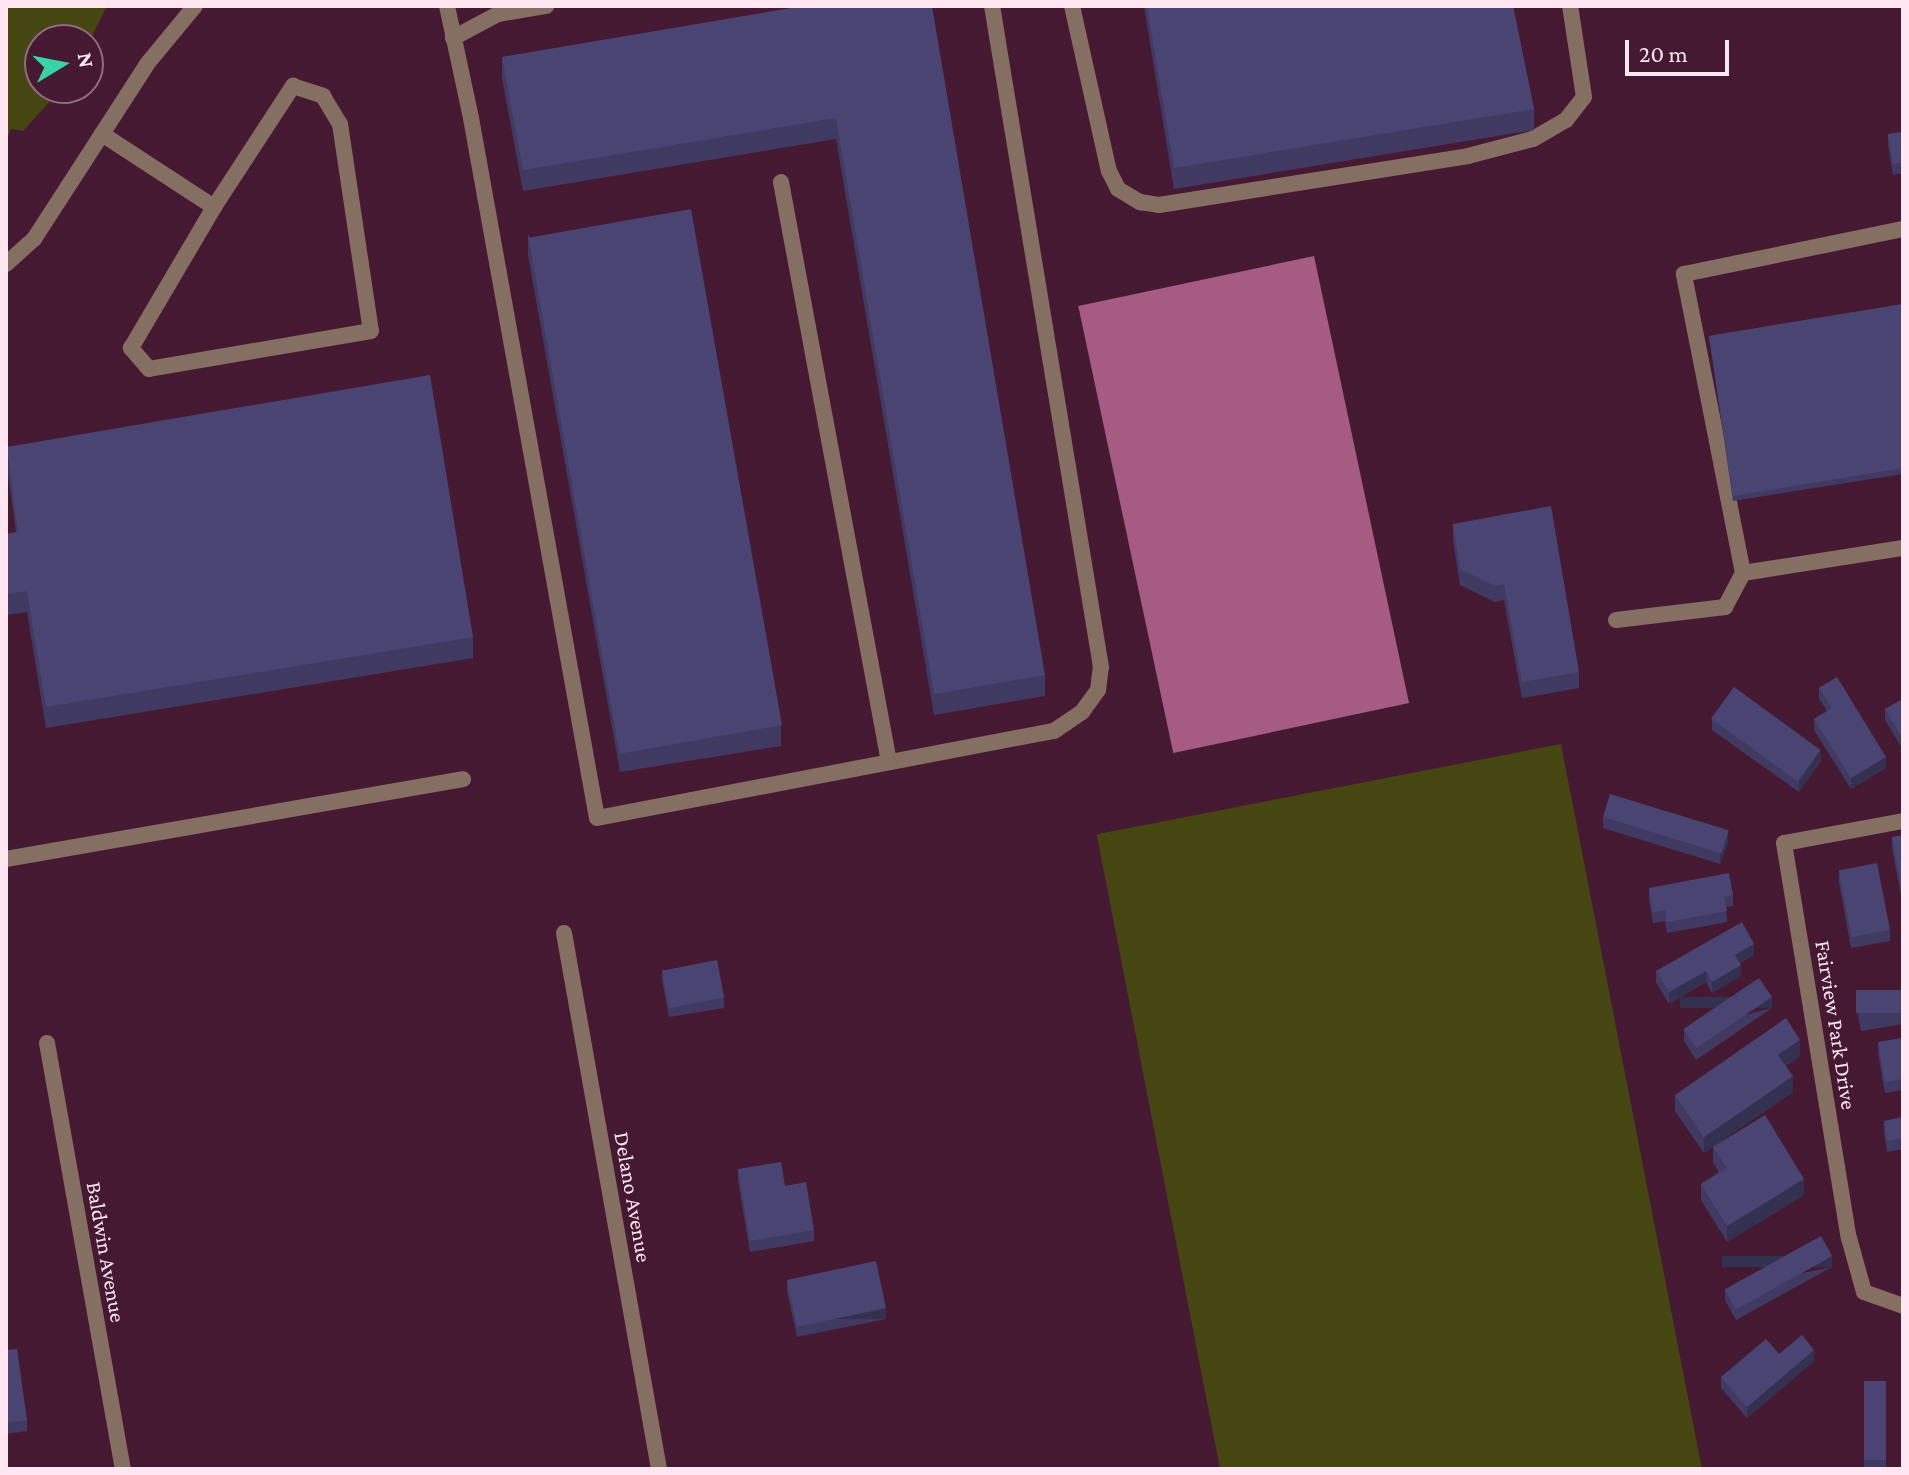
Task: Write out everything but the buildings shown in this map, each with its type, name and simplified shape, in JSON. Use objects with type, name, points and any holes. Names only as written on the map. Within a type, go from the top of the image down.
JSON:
[{"type":"street","points":[[6,264],[34,239],[147,64],[195,6]]},
{"type":"street","points":[[447,6],[471,118],[597,818],[1054,731],[1082,712],[1098,690],[1101,667],[992,6]]},
{"type":"street","points":[[453,38],[498,14],[546,6]]},
{"type":"street","points":[[1072,6],[1109,171],[1118,189],[1140,202],[1159,205],[1468,156],[1533,139],[1566,120],[1584,97],[1570,6]]},
{"type":"street","points":[[293,86],[323,96],[340,124],[371,331],[149,369],[131,348],[214,207],[293,86]]},
{"type":"street","points":[[102,134],[214,207]]},
{"type":"street","points":[[781,182],[889,762]]},
{"type":"street","points":[[1616,620],[1725,607],[1743,573],[1684,274],[1903,229]]},
{"type":"street","points":[[1743,573],[1903,548]]},
{"type":"street","points":[[6,859],[463,779]]},
{"type":"street","name":"Fairview Park Drive","points":[[1903,821],[1784,843],[1849,1238],[1864,1292],[1903,1306]]},
{"type":"street","name":"Delano Avenue","points":[[564,933],[659,1469]]},
{"type":"street","name":"Baldwin Avenue","points":[[47,1043],[123,1469]]},
{"type":"shaded area","points":[[6,6],[107,6],[98,24],[24,24],[24,104],[47,104],[23,131],[11,129],[6,141]]},
{"type":"shaded area","points":[[1314,256],[1409,703],[1173,753],[1078,306]]},
{"type":"shaded area","points":[[1561,744],[1702,1469],[1220,1469],[1097,834]]}]
